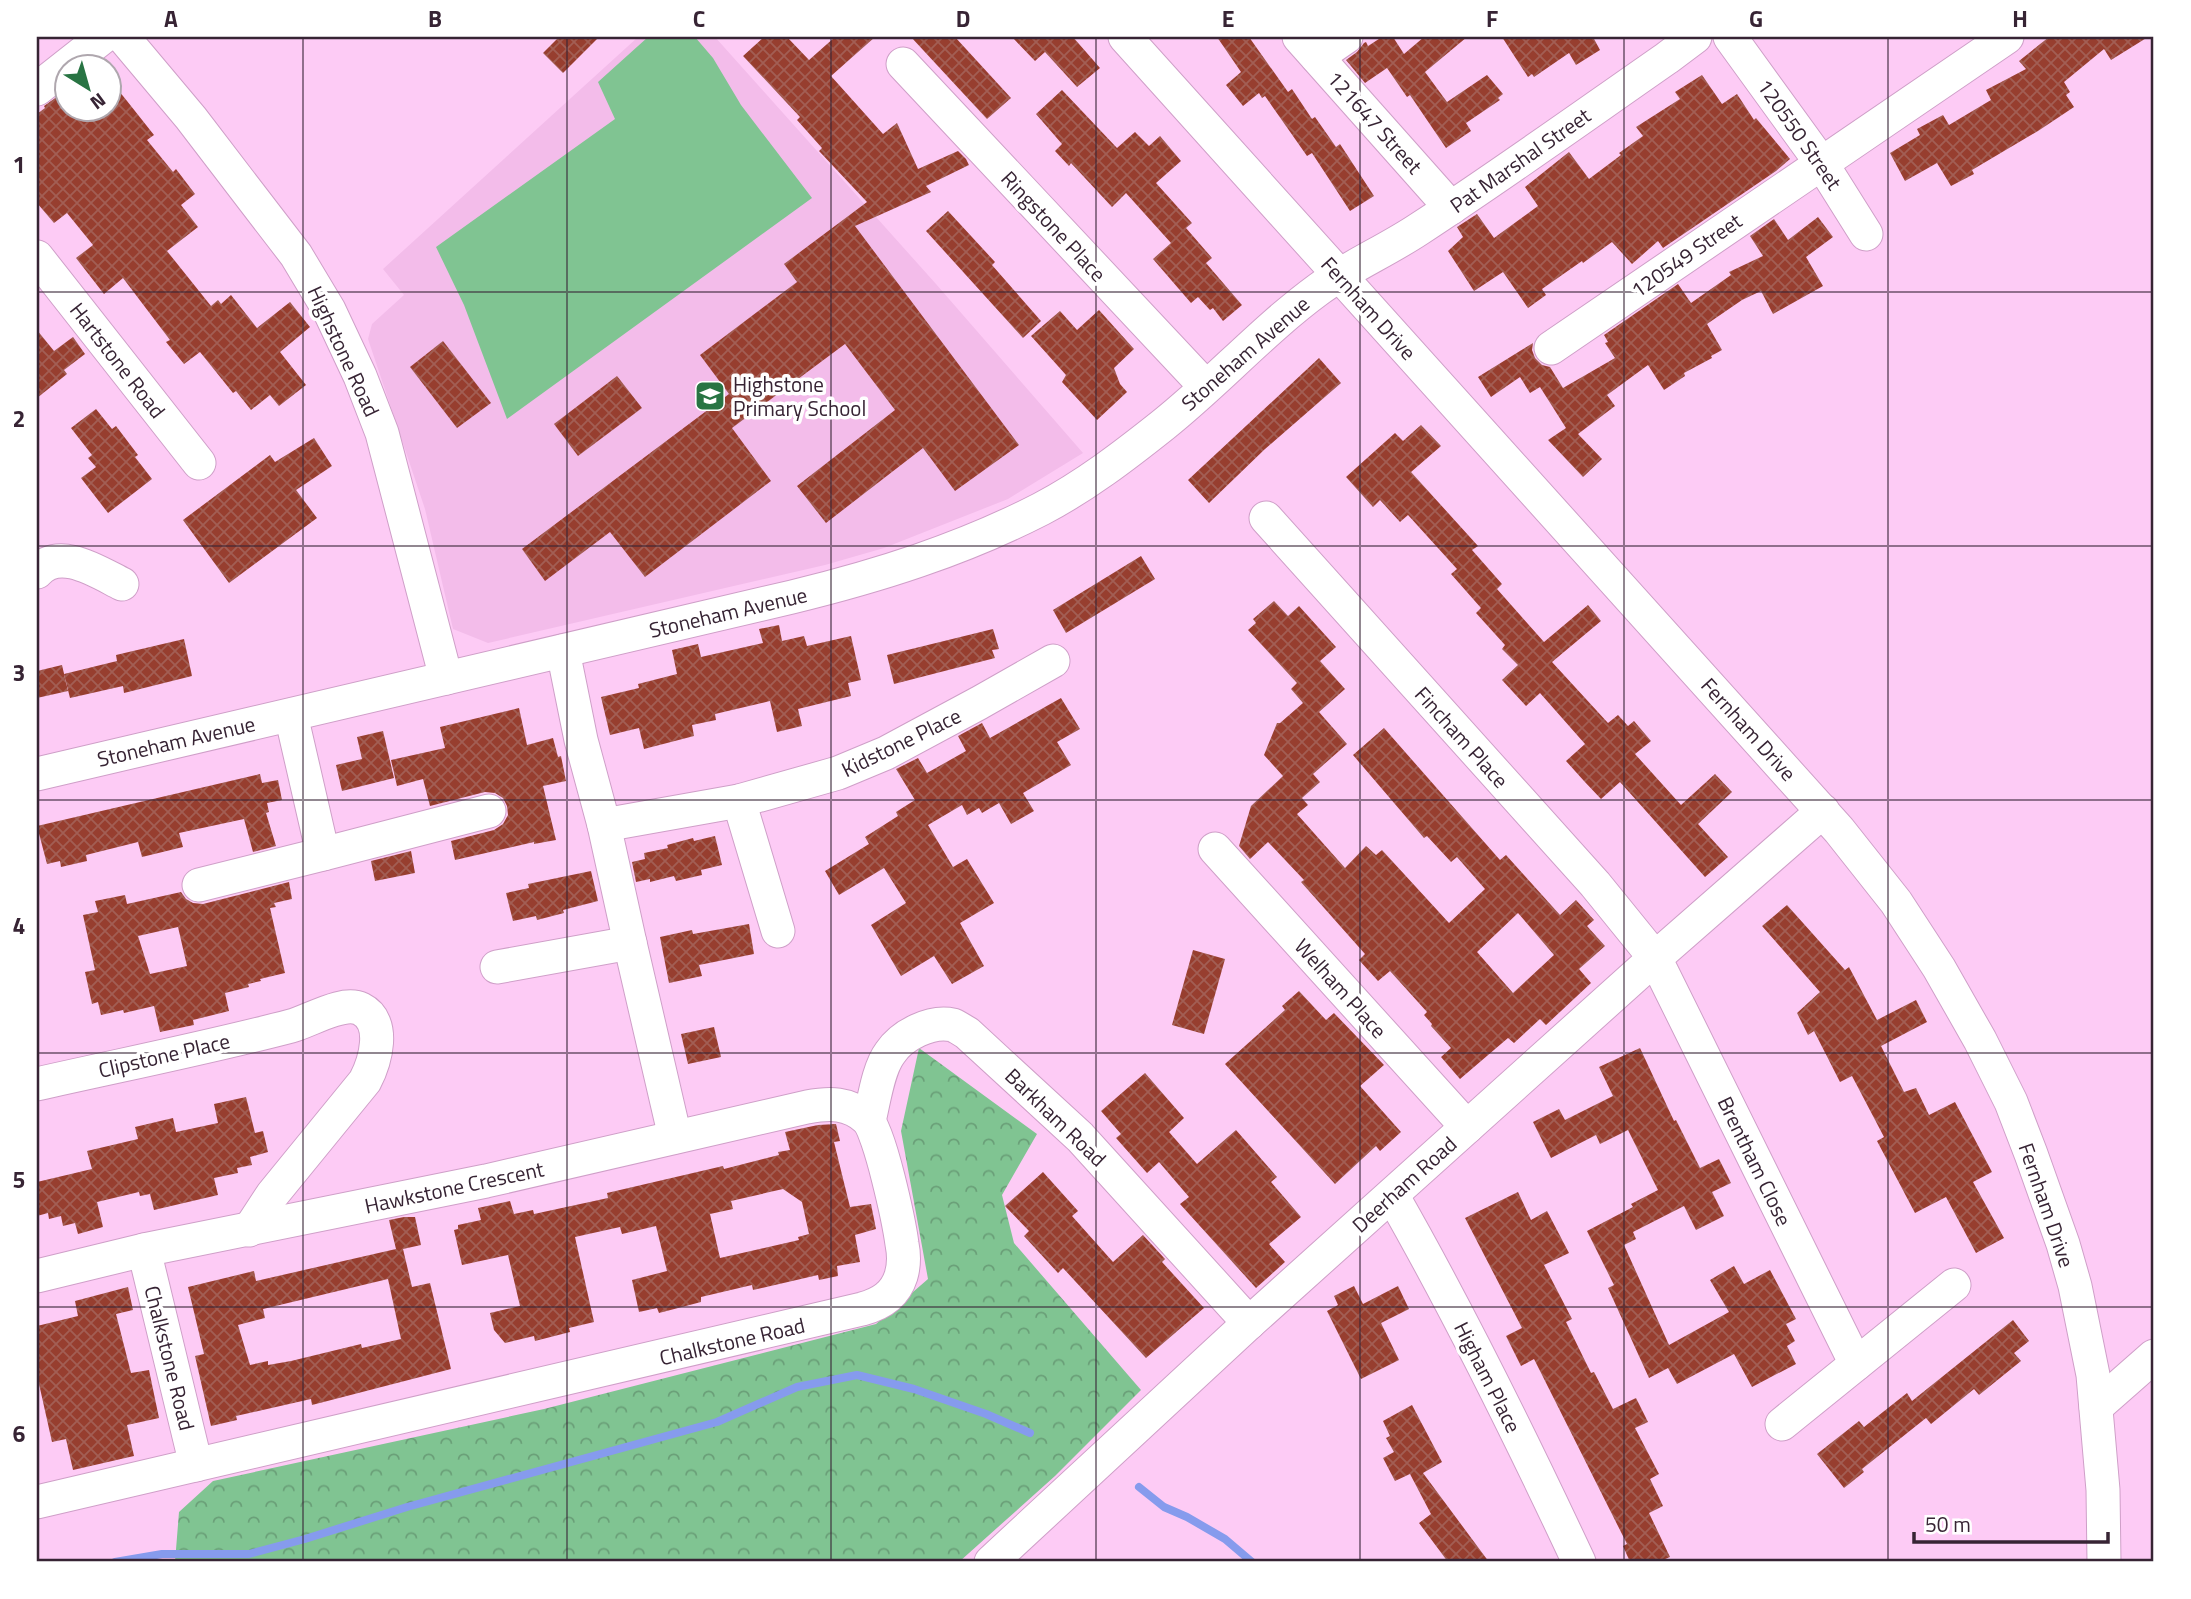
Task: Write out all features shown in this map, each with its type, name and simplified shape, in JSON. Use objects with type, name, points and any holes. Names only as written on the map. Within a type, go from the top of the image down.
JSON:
[{"type":"street","points":[[37,89],[103,37]]},
{"type":"street","name":"Highstone Road","points":[[123,37],[262,209],[296,255],[329,310],[360,376],[382,433],[446,678]]},
{"type":"street","name":"Fernham Drive","points":[[1125,37],[1823,811],[1896,902],[1939,968],[2011,1101],[2063,1244],[2075,1286],[2093,1375],[2103,1490],[2104,1562]]},
{"type":"street","points":[[1308,47],[1346,37]]},
{"type":"street","name":"Pat Marshal Street","points":[[1339,274],[1406,238],[1451,208],[1660,47],[1695,37]]},
{"type":"street","name":"120550 Street","points":[[1730,37],[1822,163],[1866,234]]},
{"type":"street","name":"120549 Street","points":[[1551,348],[2007,37]]},
{"type":"street","name":"121647 Street","points":[[1308,47],[1451,208]]},
{"type":"street","name":"Ringstone Place","points":[[903,64],[1206,387]]},
{"type":"street","name":"Hartstone Road","points":[[37,257],[199,463]]},
{"type":"street","name":"Stoneham Avenue","points":[[37,774],[870,578],[976,540],[1041,509],[1107,468],[1172,418],[1290,310],[1339,274]]},
{"type":"street","name":"Fincham Place","points":[[1266,518],[1595,884],[1655,958]]},
{"type":"street","points":[[37,572],[42,566],[58,562],[79,563],[122,584]]},
{"type":"street","points":[[563,651],[581,740],[604,825],[675,1137],[821,1105],[834,1104],[851,1108],[869,1121]]},
{"type":"street","name":"Kidstone Place","points":[[604,825],[739,801],[869,762],[979,704],[1053,660]]},
{"type":"street","points":[[291,715],[323,853]]},
{"type":"street","points":[[739,801],[778,931]]},
{"type":"street","points":[[199,885],[489,811]]},
{"type":"street","name":"Deerham Road","points":[[991,1562],[1249,1323],[1655,958],[1823,811]]},
{"type":"street","name":"Welham Place","points":[[1214,849],[1467,1128]]},
{"type":"street","points":[[497,967],[630,943]]},
{"type":"street","name":"Brentham Close","points":[[1655,958],[1856,1364]]},
{"type":"street","name":"Clipstone Place","points":[[37,1084],[291,1026],[342,1007],[359,1007],[374,1020],[376,1048],[373,1066],[365,1081],[272,1195],[249,1230]]},
{"type":"street","name":"Barkham Road","points":[[869,1121],[889,1053],[917,1031],[937,1025],[960,1029],[1080,1137],[1249,1323]]},
{"type":"street","name":"Chalkstone Road","points":[[37,1502],[803,1325],[876,1305],[896,1288],[904,1264],[883,1159],[869,1121]]},
{"type":"street","name":"Hawkstone Crescent","points":[[37,1276],[144,1250],[486,1181],[675,1137]]},
{"type":"street","name":"Higham Place","points":[[1392,1195],[1473,1346],[1578,1562]]},
{"type":"street","name":"Chalkstone Road","points":[[144,1250],[196,1465]]},
{"type":"street","points":[[1782,1424],[1954,1285]]},
{"type":"street","points":[[2096,1407],[2154,1356]]},
{"type":"shaded area","name":"Highstone Primary School","points":[[638,37],[715,37],[1083,453],[1008,499],[884,548],[825,565],[488,643],[453,629],[425,509],[368,339],[372,324],[404,295],[383,269]]},
{"type":"green space","points":[[648,37],[695,37],[713,58],[741,105],[812,198],[507,419],[464,305],[436,247],[615,119],[598,82]]},
{"type":"green space","points":[[919,1048],[1037,1134],[1002,1195],[1014,1243],[1141,1390],[1055,1476],[959,1562],[175,1562],[179,1512],[213,1481],[544,1409],[876,1324],[928,1279],[901,1131]]},
{"type":"building","points":[[559,37],[599,37],[563,73],[543,53]]},
{"type":"building","points":[[764,37],[787,37],[809,60],[835,37],[875,37],[831,76],[883,134],[897,123],[918,169],[958,151],[966,159],[969,165],[926,186],[931,192],[855,226],[1019,445],[955,491],[923,448],[826,523],[797,486],[895,410],[845,344],[732,428],[771,481],[645,577],[610,532],[545,581],[522,549],[729,394],[700,355],[797,282],[784,264],[867,202],[819,151],[822,148],[797,120],[800,117],[743,56]]},
{"type":"building","points":[[911,37],[955,37],[1011,98],[987,119]]},
{"type":"building","points":[[1012,37],[1073,37],[1100,68],[1077,87],[1045,52],[1035,61]]},
{"type":"building","points":[[1217,37],[1249,37],[1288,92],[1292,89],[1312,119],[1315,117],[1336,147],[1340,144],[1374,196],[1350,211],[1312,153],[1307,156],[1265,96],[1262,98],[1259,93],[1243,106],[1226,85],[1241,72]]},
{"type":"building","points":[[1382,37],[1393,37],[1404,54],[1424,37],[1467,37],[1425,72],[1447,102],[1487,75],[1503,94],[1498,98],[1500,100],[1466,123],[1471,131],[1446,148],[1410,95],[1407,97],[1387,68],[1365,83],[1346,60],[1364,43],[1368,46]]},
{"type":"building","points":[[1502,37],[1593,37],[1600,50],[1576,65],[1569,53],[1534,77],[1532,74],[1528,77]]},
{"type":"building","points":[[2049,37],[2148,37],[2111,60],[2104,49],[2064,82],[2070,92],[2066,95],[2074,107],[1972,170],[1974,174],[1951,186],[1937,163],[1905,181],[1890,153],[1920,135],[1917,129],[1943,115],[1949,125],[1991,100],[1986,90],[2026,69],[2019,61]]},
{"type":"building","points":[[1702,75],[1722,104],[1737,94],[1754,120],[1756,118],[1790,159],[1663,248],[1658,241],[1632,264],[1612,242],[1542,289],[1546,295],[1528,308],[1503,272],[1474,291],[1448,251],[1463,237],[1457,227],[1477,214],[1494,238],[1538,206],[1525,187],[1569,152],[1589,179],[1643,136],[1636,127],[1680,99],[1675,92]]},
{"type":"building","points":[[1062,90],[1117,148],[1135,132],[1149,146],[1160,136],[1181,161],[1156,183],[1192,223],[1186,228],[1212,258],[1206,263],[1242,305],[1223,321],[1213,308],[1210,310],[1198,297],[1191,303],[1153,259],[1171,243],[1126,193],[1112,207],[1071,163],[1069,166],[1055,151],[1062,144],[1036,114]]},
{"type":"building","points":[[122,95],[154,135],[147,140],[173,172],[176,169],[195,194],[181,205],[198,227],[167,251],[211,306],[218,300],[221,304],[231,295],[257,328],[290,302],[310,327],[280,352],[306,385],[279,406],[270,395],[251,410],[236,391],[233,393],[200,352],[184,364],[166,342],[170,340],[123,278],[104,294],[76,258],[93,245],[67,213],[54,223],[37,203],[37,114],[52,100],[52,122],[122,122]]},
{"type":"building","points":[[948,211],[995,262],[992,265],[1041,321],[1023,338],[926,231]]},
{"type":"building","points":[[1818,217],[1833,237],[1806,257],[1823,286],[1773,314],[1761,291],[1742,300],[1707,324],[1722,350],[1711,356],[1712,358],[1684,373],[1685,376],[1664,390],[1648,365],[1607,395],[1615,406],[1578,434],[1602,459],[1583,477],[1548,440],[1566,428],[1540,387],[1530,393],[1520,377],[1491,397],[1478,377],[1533,343],[1535,358],[1542,365],[1550,367],[1563,388],[1615,358],[1605,343],[1608,342],[1604,335],[1678,284],[1691,303],[1731,275],[1729,272],[1763,256],[1750,236],[1774,219],[1788,240]]},
{"type":"building","points":[[1099,310],[1134,349],[1114,368],[1120,384],[1127,392],[1097,420],[1062,382],[1066,375],[1031,336],[1060,311],[1077,330]]},
{"type":"building","points":[[37,330],[54,351],[73,337],[85,354],[64,370],[67,374],[37,398]]},
{"type":"building","points":[[443,341],[491,403],[457,428],[410,367]]},
{"type":"building","points":[[1319,358],[1341,383],[1265,449],[1209,503],[1188,480]]},
{"type":"building","points":[[617,376],[642,408],[578,456],[554,424]]},
{"type":"building","points":[[96,409],[112,429],[116,426],[152,479],[108,513],[81,478],[96,467],[88,458],[92,455],[71,428]]},
{"type":"building","points":[[1421,425],[1441,446],[1411,472],[1478,546],[1472,550],[1502,584],[1497,589],[1544,642],[1588,605],[1601,621],[1552,662],[1608,723],[1618,715],[1628,726],[1634,721],[1651,741],[1635,754],[1681,805],[1715,774],[1732,792],[1698,824],[1728,857],[1705,877],[1620,782],[1601,799],[1566,761],[1585,744],[1540,693],[1526,706],[1502,680],[1518,665],[1502,649],[1505,645],[1476,613],[1481,608],[1451,574],[1457,569],[1408,515],[1400,522],[1380,500],[1373,507],[1346,477],[1395,433],[1403,441]]},
{"type":"building","points":[[314,438],[332,466],[296,490],[317,518],[229,583],[183,520],[270,455],[275,462]]},
{"type":"building","points":[[1141,556],[1155,579],[1066,633],[1053,610]]},
{"type":"building","points":[[1274,601],[1288,616],[1299,606],[1336,647],[1320,661],[1345,689],[1319,712],[1347,744],[1313,774],[1320,782],[1302,798],[1308,805],[1297,814],[1345,868],[1366,846],[1376,855],[1382,850],[1449,923],[1485,889],[1457,857],[1451,862],[1427,836],[1424,838],[1353,755],[1384,728],[1500,860],[1506,855],[1560,915],[1576,900],[1594,920],[1587,926],[1605,946],[1579,969],[1591,983],[1546,1025],[1540,1019],[1514,1043],[1508,1038],[1460,1079],[1441,1057],[1451,1048],[1431,1026],[1424,1015],[1427,1012],[1390,971],[1378,981],[1359,960],[1365,954],[1301,882],[1304,880],[1268,842],[1250,859],[1239,846],[1251,806],[1283,776],[1264,755],[1277,723],[1303,703],[1291,689],[1297,683],[1248,630],[1256,623],[1253,619]],"holes":[[[1518,913],[1554,955],[1513,993],[1477,952]]]},
{"type":"building","points":[[779,625],[782,641],[804,636],[807,646],[851,636],[861,680],[848,683],[851,696],[798,709],[802,726],[777,732],[770,701],[715,714],[716,720],[692,725],[694,736],[644,749],[639,728],[610,735],[601,697],[639,688],[638,684],[677,674],[672,650],[698,644],[701,657],[763,643],[759,629]]},
{"type":"building","points":[[993,629],[999,649],[992,650],[995,658],[894,684],[887,655]]},
{"type":"building","points":[[184,639],[192,676],[124,693],[123,686],[70,698],[64,674],[117,661],[116,655]]},
{"type":"building","points":[[62,665],[68,691],[37,698],[37,671]]},
{"type":"building","points":[[1061,698],[1080,729],[1057,742],[1071,765],[1023,793],[1034,811],[1011,824],[999,803],[982,813],[979,808],[967,815],[962,805],[928,825],[953,867],[967,859],[994,903],[960,923],[984,966],[952,984],[934,956],[901,976],[871,925],[906,903],[884,868],[839,895],[825,871],[869,844],[865,837],[898,816],[896,812],[915,800],[896,769],[918,758],[927,773],[966,751],[958,736],[982,723],[990,738]]},
{"type":"building","points":[[519,708],[527,745],[553,738],[558,757],[561,756],[566,781],[543,786],[556,840],[534,842],[455,860],[451,841],[494,830],[503,824],[508,815],[503,798],[495,793],[485,792],[430,806],[423,779],[397,786],[391,760],[445,748],[440,727]]},
{"type":"building","points":[[383,731],[394,778],[342,791],[336,765],[362,759],[357,737]]},
{"type":"building","points":[[260,774],[262,783],[278,780],[282,800],[267,803],[269,812],[266,813],[276,846],[253,852],[244,819],[179,833],[183,847],[142,857],[138,842],[86,855],[87,861],[61,867],[60,861],[47,864],[37,826]]},
{"type":"building","points":[[715,836],[722,865],[701,870],[702,875],[676,881],[674,876],[650,882],[650,879],[636,882],[632,862],[645,859],[644,853],[668,848],[667,845],[693,838],[694,841]]},
{"type":"building","points":[[411,851],[415,873],[375,881],[371,861]]},
{"type":"building","points":[[591,871],[598,901],[537,920],[536,916],[513,921],[506,893],[529,888],[528,884]]},
{"type":"building","points":[[289,882],[292,899],[274,903],[276,907],[270,908],[285,973],[260,979],[261,981],[248,984],[249,987],[225,993],[229,1011],[193,1020],[194,1025],[160,1032],[154,1006],[101,1015],[98,1002],[92,1004],[85,972],[95,970],[83,915],[98,912],[95,901],[125,895],[127,904],[181,892],[193,903],[203,904]],"holes":[[[178,927],[187,966],[150,974],[138,936]]]},
{"type":"building","points":[[1787,905],[1845,970],[1849,967],[1877,1020],[1916,1000],[1927,1022],[1881,1046],[1904,1092],[1916,1088],[1929,1115],[1955,1102],[1992,1172],[1973,1182],[2004,1238],[1976,1253],[1946,1197],[1915,1213],[1877,1141],[1884,1137],[1852,1076],[1840,1082],[1814,1031],[1808,1035],[1797,1013],[1820,992],[1762,926]]},
{"type":"building","points":[[749,924],[754,954],[699,965],[702,976],[669,983],[660,937],[692,930],[693,934]]},
{"type":"building","points":[[1193,950],[1225,959],[1204,1034],[1172,1025]]},
{"type":"building","points":[[1299,991],[1326,1020],[1334,1013],[1384,1065],[1360,1086],[1401,1132],[1380,1151],[1376,1146],[1335,1184],[1225,1064],[1285,1010],[1282,1006]]},
{"type":"building","points":[[714,1027],[721,1057],[688,1064],[681,1034]]},
{"type":"building","points":[[1640,1048],[1674,1121],[1676,1120],[1700,1168],[1719,1159],[1731,1183],[1712,1192],[1724,1216],[1696,1230],[1684,1206],[1633,1232],[1636,1239],[1624,1245],[1669,1345],[1729,1312],[1710,1280],[1734,1266],[1744,1284],[1770,1270],[1796,1319],[1786,1324],[1795,1341],[1787,1346],[1796,1364],[1752,1387],[1734,1354],[1677,1384],[1668,1368],[1649,1378],[1608,1288],[1614,1285],[1587,1231],[1633,1207],[1631,1204],[1658,1190],[1628,1130],[1600,1144],[1596,1135],[1551,1158],[1533,1122],[1559,1109],[1565,1120],[1613,1096],[1599,1067]]},
{"type":"building","points":[[1145,1073],[1184,1118],[1169,1132],[1197,1164],[1236,1130],[1277,1177],[1271,1182],[1301,1217],[1269,1244],[1285,1262],[1256,1288],[1180,1204],[1189,1197],[1159,1162],[1147,1173],[1116,1138],[1121,1134],[1101,1111]]},
{"type":"building","points":[[246,1097],[255,1133],[263,1131],[268,1152],[250,1157],[252,1165],[237,1168],[238,1173],[214,1178],[218,1195],[154,1210],[150,1194],[140,1196],[139,1192],[97,1202],[103,1227],[78,1234],[75,1223],[63,1226],[61,1216],[49,1219],[48,1213],[37,1216],[37,1182],[92,1169],[87,1151],[138,1139],[135,1127],[173,1118],[176,1132],[218,1123],[214,1104]]},
{"type":"building","points":[[836,1124],[840,1141],[834,1142],[850,1207],[871,1204],[876,1229],[855,1235],[860,1262],[837,1266],[838,1276],[819,1280],[818,1275],[753,1290],[752,1285],[701,1297],[701,1302],[659,1313],[657,1308],[639,1312],[632,1280],[667,1271],[656,1226],[622,1234],[620,1227],[575,1237],[594,1322],[569,1328],[570,1332],[535,1341],[534,1336],[505,1343],[494,1330],[490,1313],[520,1306],[508,1255],[462,1265],[454,1230],[458,1229],[458,1225],[481,1220],[478,1208],[510,1201],[514,1214],[533,1210],[534,1214],[608,1198],[607,1193],[779,1155],[778,1152],[790,1150],[785,1132]],"holes":[[[783,1189],[802,1202],[809,1234],[798,1237],[799,1240],[720,1258],[710,1214],[733,1209],[731,1201]]]},
{"type":"building","points":[[1043,1172],[1078,1211],[1072,1216],[1113,1262],[1143,1235],[1165,1259],[1162,1262],[1204,1308],[1146,1358],[1063,1268],[1058,1273],[1024,1236],[1029,1231],[1005,1206]]},
{"type":"building","points":[[1518,1192],[1531,1220],[1547,1211],[1569,1253],[1544,1265],[1572,1319],[1566,1322],[1591,1373],[1594,1372],[1613,1409],[1636,1398],[1648,1422],[1635,1428],[1659,1474],[1650,1479],[1663,1506],[1649,1513],[1670,1557],[1658,1562],[1630,1562],[1623,1546],[1627,1544],[1534,1359],[1521,1366],[1506,1336],[1522,1328],[1465,1218]]},
{"type":"building","points":[[415,1217],[421,1245],[403,1249],[412,1287],[430,1283],[451,1369],[312,1405],[311,1399],[236,1416],[237,1420],[211,1426],[195,1356],[204,1354],[188,1287],[254,1271],[256,1281],[396,1249],[389,1220]],"holes":[[[388,1279],[401,1339],[362,1348],[361,1344],[268,1365],[268,1361],[250,1365],[238,1325],[265,1318],[263,1309]]]},
{"type":"building","points":[[1354,1286],[1363,1304],[1398,1286],[1409,1309],[1381,1323],[1399,1360],[1361,1379],[1327,1311],[1338,1305],[1334,1296]]},
{"type":"building","points":[[128,1287],[133,1310],[116,1314],[131,1373],[149,1370],[159,1418],[127,1425],[134,1456],[73,1470],[66,1439],[52,1442],[37,1375],[37,1326],[78,1316],[75,1301]]},
{"type":"building","points":[[2013,1320],[2029,1341],[2014,1353],[2021,1361],[1979,1395],[1974,1389],[1931,1424],[1926,1418],[1862,1469],[1864,1472],[1844,1488],[1817,1454],[1859,1421],[1864,1427],[1907,1393],[1912,1401]]},
{"type":"building","points":[[1412,1405],[1442,1462],[1423,1473],[1489,1562],[1448,1562],[1419,1523],[1431,1514],[1410,1474],[1395,1481],[1383,1458],[1394,1452],[1386,1438],[1390,1436],[1383,1421]]},
{"type":"waterway","points":[[115,1562],[162,1554],[249,1554],[407,1507],[717,1422],[797,1387],[857,1375],[914,1389],[986,1414],[1030,1433]]},
{"type":"waterway","points":[[1139,1487],[1164,1507],[1225,1539],[1252,1562]]},
{"type":"place","name":"Highstone Primary School","points":[[710,396]]}]
